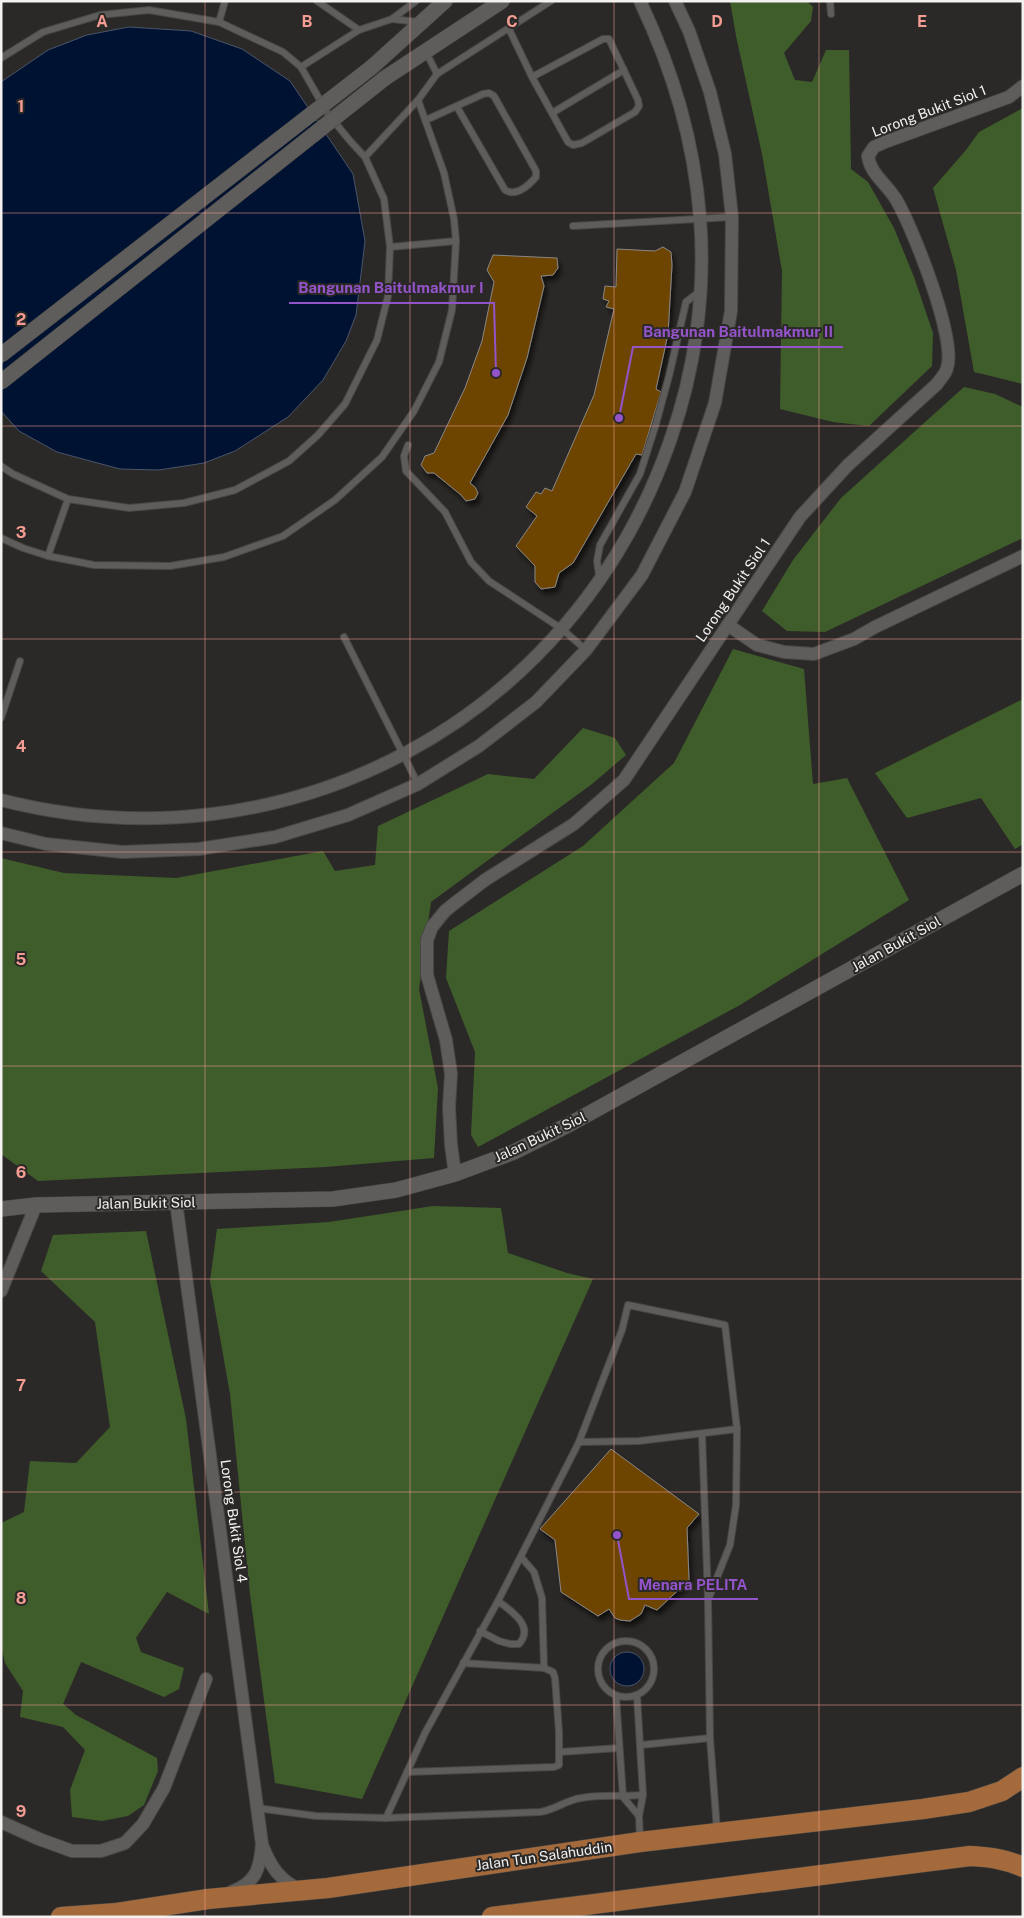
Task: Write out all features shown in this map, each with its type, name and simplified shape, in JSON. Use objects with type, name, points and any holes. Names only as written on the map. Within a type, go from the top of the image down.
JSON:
[{"type":"main road","name":"Jalan Tun Salahuddin","points":[[61,1917],[117,1913],[208,1899],[302,1890],[717,1832],[923,1810],[969,1802],[1002,1790],[1023,1777]]},
{"type":"main road","points":[[492,1917],[970,1856],[1008,1860],[1023,1867]]},
{"type":"street","points":[[1,355],[372,67],[445,1]]},
{"type":"street","points":[[1,382],[385,78],[502,1]]},
{"type":"street","points":[[1,800],[37,809],[99,818],[162,819],[225,814],[286,801],[337,784],[403,755],[461,720],[515,677],[562,629],[600,582],[632,528],[659,472],[680,413],[694,352],[701,290],[701,220],[693,159],[680,100],[659,42],[640,1]]},
{"type":"street","points":[[1,834],[46,844],[122,852],[199,849],[275,837],[348,815],[418,784],[479,746],[536,702],[586,650],[642,575],[685,492],[715,404],[731,311],[732,217],[725,154],[710,92],[689,31],[675,1]]},
{"type":"street","name":"Lorong Bukit Siol 1","points":[[455,1174],[451,1145],[449,1107],[451,1074],[448,1048],[427,975],[427,940],[432,928],[445,911],[455,903],[485,880],[574,824],[624,780],[800,517],[848,465],[937,384],[947,369],[948,339],[908,222],[895,198],[869,165],[868,156],[874,147],[884,142],[1009,97],[1023,86]]},
{"type":"street","points":[[728,625],[757,645],[784,652],[814,654],[854,639],[875,627],[1023,556]]},
{"type":"street","name":"Jalan Bukit Siol","points":[[1,1209],[36,1205],[332,1199],[396,1190],[455,1174],[514,1152],[570,1124],[1023,874]]},
{"type":"street","name":"Lorong Bukit Siol 4","points":[[176,1202],[262,1844]]},
{"type":"street","points":[[1,1291],[36,1205]]},
{"type":"street","points":[[1,1822],[72,1851],[101,1851],[124,1843],[143,1824],[164,1788],[206,1679]]},
{"type":"street","points":[[262,1844],[275,1872],[290,1886],[302,1890]]},
{"type":"street","points":[[208,1899],[241,1888],[250,1882],[260,1861],[262,1844]]},
{"type":"lane","points":[[219,22],[225,1]]},
{"type":"lane","points":[[317,1],[359,30]]},
{"type":"lane","points":[[301,67],[359,30],[392,19],[416,1]]},
{"type":"lane","points":[[365,157],[418,100],[437,74],[551,1]]},
{"type":"lane","points":[[830,1],[831,14]]},
{"type":"lane","points":[[1,58],[42,32],[100,15],[149,10],[219,22],[283,52],[301,67],[328,114],[365,157],[384,199],[390,247],[388,296],[377,340],[345,404],[318,435],[288,461],[236,490],[184,503],[129,508],[68,499],[13,474],[1,466]]},
{"type":"lane","points":[[392,19],[422,22]]},
{"type":"lane","points":[[509,29],[532,77],[568,142],[573,145],[582,143],[636,112],[639,106],[638,100],[609,39],[602,39],[532,77]]},
{"type":"lane","points":[[426,52],[437,74]]},
{"type":"lane","points":[[552,113],[624,70]]},
{"type":"lane","points":[[426,120],[489,93],[494,96],[536,171],[536,177],[532,182],[514,193],[505,190],[458,107]]},
{"type":"lane","points":[[1,538],[48,556],[94,565],[170,566],[224,557],[283,536],[335,500],[382,457],[414,410],[439,362],[452,310],[456,241],[454,219],[444,173],[418,100]]},
{"type":"lane","points":[[572,226],[732,217]]},
{"type":"lane","points":[[390,247],[456,241]]},
{"type":"lane","points":[[600,582],[597,561],[600,545],[640,474],[667,386],[686,302],[701,290]]},
{"type":"lane","points":[[408,445],[404,456],[406,472],[445,512],[471,562],[489,580],[562,629],[586,650]]},
{"type":"lane","points":[[48,556],[68,499]]},
{"type":"lane","points":[[344,637],[418,784]]},
{"type":"lane","points":[[1,718],[20,660]]},
{"type":"lane","points":[[386,1818],[407,1772],[480,1631],[498,1602],[579,1442],[622,1330],[628,1305],[725,1325],[737,1429],[736,1505],[730,1545],[708,1600]]},
{"type":"lane","points":[[579,1442],[639,1441],[737,1429]]},
{"type":"lane","points":[[702,1434],[708,1600],[710,1738],[717,1832]]},
{"type":"lane","points":[[521,1557],[534,1572],[542,1598],[544,1668]]},
{"type":"lane","points":[[480,1631],[510,1644],[519,1644],[522,1640],[525,1634],[521,1620],[498,1602]]},
{"type":"lane","points":[[630,1641],[646,1649],[652,1657],[654,1675],[645,1691],[637,1696],[630,1698],[616,1696],[608,1692],[602,1685],[598,1667],[605,1650],[612,1644],[630,1641]]},
{"type":"lane","points":[[407,1772],[554,1767],[560,1763],[555,1678],[553,1672],[544,1668],[463,1663]]},
{"type":"lane","points":[[616,1696],[623,1796],[639,1816]]},
{"type":"lane","points":[[637,1696],[643,1795],[639,1816],[640,1842]]},
{"type":"lane","points":[[640,1744],[710,1738]]},
{"type":"lane","points":[[560,1752],[620,1748]]},
{"type":"lane","points":[[257,1808],[316,1816],[386,1818],[540,1812],[551,1811],[567,1802],[583,1797],[643,1795]]},
{"type":"green space","points":[[730,1],[807,1],[813,7],[811,21],[784,53],[795,80],[812,82],[826,50],[849,50],[851,169],[868,182],[894,228],[914,277],[933,333],[932,366],[869,426],[833,422],[780,409],[782,271],[762,154]]},
{"type":"green space","points":[[1023,108],[1023,384],[974,372],[956,270],[933,188],[979,132]]},
{"type":"green space","points":[[964,387],[995,394],[1023,407],[1023,538],[825,632],[787,631],[762,611],[793,560],[841,498]]},
{"type":"green space","points":[[733,649],[804,669],[813,784],[847,778],[909,900],[740,1005],[478,1147],[471,1135],[475,1052],[446,978],[449,931],[583,846],[674,763]]},
{"type":"green space","points":[[1023,699],[1023,844],[1015,849],[981,798],[907,818],[875,773]]},
{"type":"green space","points":[[583,728],[615,738],[626,755],[592,784],[431,902],[419,989],[438,1088],[434,1158],[325,1167],[38,1181],[1,1154],[1,858],[64,873],[176,878],[323,851],[335,871],[375,865],[378,826],[488,774],[534,779]]},
{"type":"green space","points":[[433,1206],[501,1208],[508,1253],[567,1273],[593,1279],[362,1799],[275,1783],[250,1594],[230,1394],[210,1281],[217,1229],[329,1222]]},
{"type":"green space","points":[[146,1231],[186,1419],[209,1614],[167,1592],[136,1638],[141,1652],[184,1668],[179,1689],[164,1697],[81,1662],[63,1704],[76,1715],[157,1758],[158,1771],[144,1805],[128,1816],[102,1821],[72,1817],[70,1790],[85,1750],[63,1727],[20,1717],[23,1691],[5,1663],[1,1645],[1,1523],[24,1512],[30,1461],[76,1463],[110,1427],[95,1322],[41,1271],[53,1235]]},
{"type":"water","points":[[129,27],[191,31],[242,49],[290,81],[353,174],[365,241],[356,315],[346,341],[323,380],[288,417],[235,451],[204,463],[159,470],[120,469],[57,452],[19,431],[1,411],[1,82],[48,50],[87,35]]},
{"type":"water","points":[[627,1652],[634,1653],[639,1657],[643,1662],[643,1676],[639,1681],[634,1685],[627,1686],[620,1685],[615,1681],[611,1676],[610,1669],[611,1662],[615,1657],[620,1653]]},
{"type":"building","points":[[663,247],[671,252],[672,265],[668,334],[656,389],[661,392],[642,455],[636,454],[573,563],[559,573],[555,587],[541,589],[535,582],[535,566],[516,546],[537,516],[526,507],[536,492],[541,494],[545,488],[552,491],[594,395],[614,309],[606,307],[609,301],[603,299],[605,286],[616,287],[617,249],[655,251]]},
{"type":"building","points":[[493,255],[557,258],[558,268],[553,275],[541,276],[544,286],[527,358],[508,415],[470,483],[478,493],[475,499],[466,501],[434,473],[427,473],[421,465],[425,456],[434,453],[465,388],[482,341],[494,282],[487,270]]},
{"type":"building","points":[[611,1449],[699,1514],[687,1528],[689,1580],[657,1610],[645,1605],[641,1614],[630,1621],[615,1618],[609,1609],[598,1616],[561,1592],[555,1540],[540,1529]]},
{"type":"place","name":"Bangunan Baitulmakmur I","points":[[496,373]]},
{"type":"place","name":"Bangunan Baitulmakmur II","points":[[619,418]]},
{"type":"place","name":"Menara PELITA","points":[[617,1535]]}]
